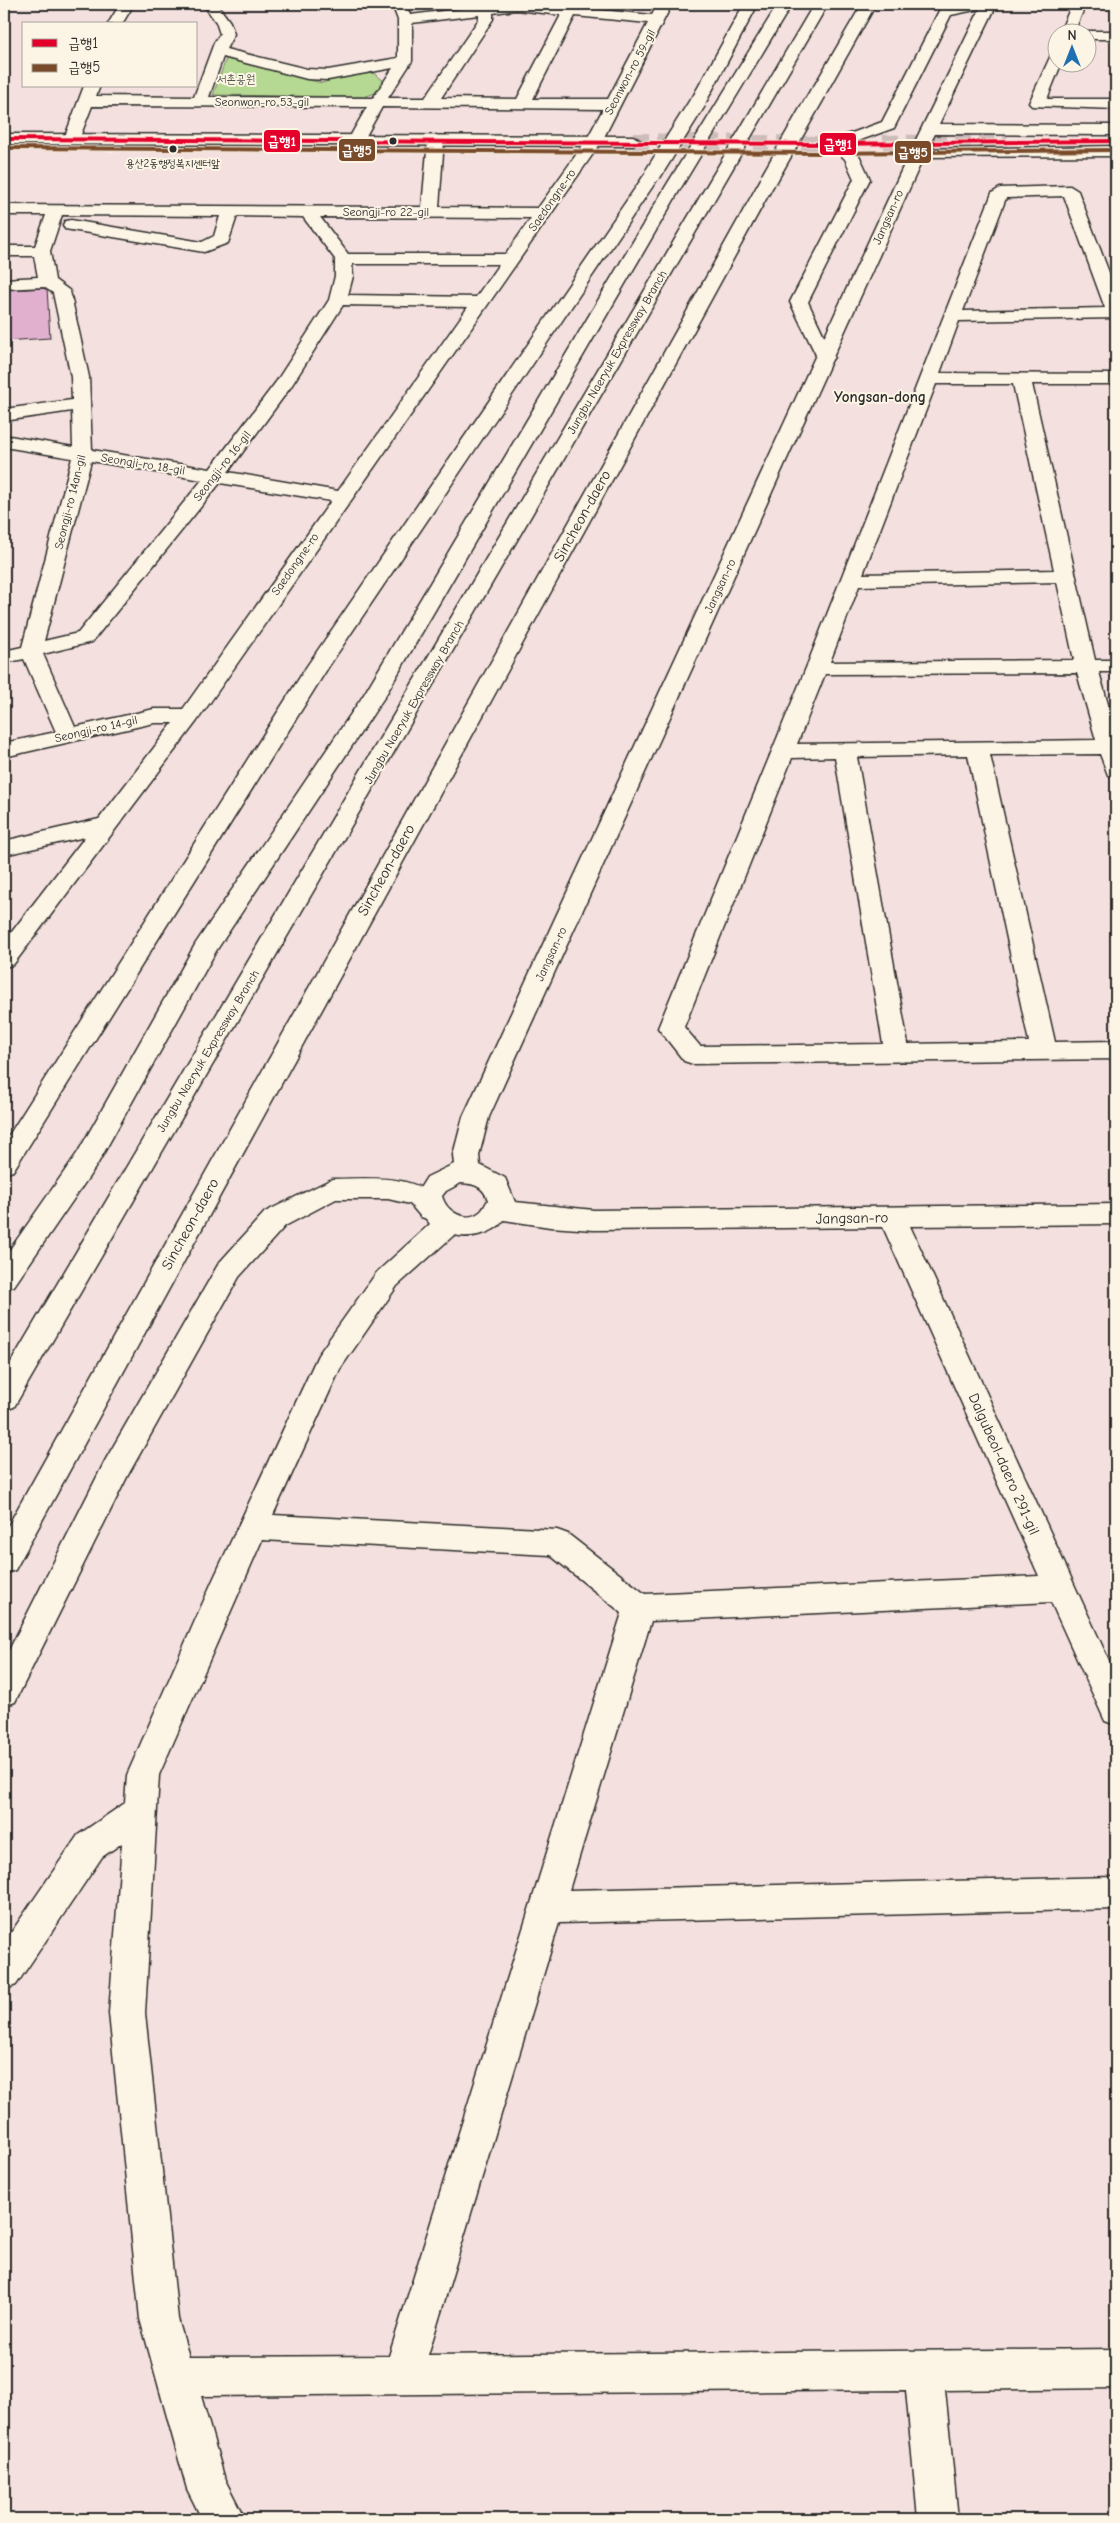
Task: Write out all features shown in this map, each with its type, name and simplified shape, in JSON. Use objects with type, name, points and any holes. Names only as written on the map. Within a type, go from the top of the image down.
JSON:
[{"type":"main road","points":[[116,22],[127,4]]},
{"type":"main road","points":[[200,102],[219,47],[227,34],[223,22],[210,4]]},
{"type":"main road","points":[[356,140],[377,102],[405,61],[405,20],[399,4]]},
{"type":"main road","name":"Seonwon-ro 59-gil","points":[[594,140],[665,4]]},
{"type":"main road","points":[[4,1164],[318,666],[654,174],[698,102],[751,4]]},
{"type":"main road","points":[[4,1279],[88,1158],[205,949],[374,696],[674,186],[785,4]]},
{"type":"main road","name":"Jungbu Naeryuk Expressway Branch","points":[[4,1399],[410,711],[716,180],[821,4]]},
{"type":"main road","name":"Sincheon-daero","points":[[4,1561],[768,180],[869,4]]},
{"type":"main road","points":[[829,144],[888,125],[945,12],[983,4]]},
{"type":"main road","name":"Jangsan-ro","points":[[468,1173],[466,1155],[476,1117],[918,154],[990,4]]},
{"type":"main road","points":[[1071,22],[1079,4]]},
{"type":"main road","points":[[405,20],[516,5],[572,8],[657,20]]},
{"type":"main road","points":[[523,103],[572,8]]},
{"type":"main road","points":[[430,103],[486,19],[486,9]]},
{"type":"main road","points":[[1098,35],[1116,35]]},
{"type":"main road","points":[[204,43],[307,74],[328,75],[405,61]]},
{"type":"main road","points":[[1051,72],[1037,103],[1116,104]]},
{"type":"main road","name":"Seonwon-ro 53-gil","points":[[72,139],[89,94],[200,102],[613,104]]},
{"type":"main road","points":[[930,129],[1116,130]]},
{"type":"main road","points":[[4,139],[633,141]]},
{"type":"main road","points":[[430,212],[436,140]]},
{"type":"main road","name":"Saedongne-ro","points":[[8,949],[108,824],[189,716],[341,497],[594,140]]},
{"type":"main road","points":[[1007,142],[1116,141]]},
{"type":"main road","points":[[829,144],[883,143]]},
{"type":"main road","points":[[825,357],[799,302],[862,179],[852,157],[829,144]]},
{"type":"main road","points":[[918,154],[1116,151]]},
{"type":"main road","points":[[953,316],[1116,313],[1070,191],[1000,193],[818,668],[671,1028],[693,1055],[1116,1050]]},
{"type":"main road","name":"Seongji-ro 22-gil","points":[[4,210],[54,217],[84,225],[204,247],[222,239],[230,211]]},
{"type":"main road","name":"Seongji-ro 22-gil","points":[[54,217],[230,211],[542,213]]},
{"type":"main road","points":[[306,211],[343,259],[510,259]]},
{"type":"main road","points":[[4,284],[47,282],[42,251],[54,217]]},
{"type":"main road","points":[[4,251],[42,251]]},
{"type":"main road","name":"Seongji-ro 16-gil","points":[[4,657],[85,638],[216,476],[284,384],[338,300],[344,276],[343,259]]},
{"type":"main road","name":"Seongji-ro 14an-gil","points":[[31,652],[83,454],[80,377],[61,290],[47,282]]},
{"type":"main road","points":[[338,300],[479,302]]},
{"type":"main road","points":[[930,378],[1116,379]]},
{"type":"main road","points":[[1021,378],[1086,666],[1116,770]]},
{"type":"main road","points":[[4,415],[82,404]]},
{"type":"main road","name":"Seongji-ro 18-gil","points":[[4,441],[341,497]]},
{"type":"main road","points":[[851,580],[1066,576]]},
{"type":"main road","points":[[31,652],[68,736]]},
{"type":"main road","points":[[818,668],[1116,666]]},
{"type":"main road","name":"Seongji-ro 14-gil","points":[[4,750],[154,716],[189,716]]},
{"type":"main road","points":[[784,750],[1110,748]]},
{"type":"main road","points":[[978,749],[1044,1051]]},
{"type":"main road","points":[[845,750],[897,1053]]},
{"type":"main road","points":[[4,848],[108,824]]},
{"type":"main road","points":[[4,1692],[116,1468],[224,1279],[275,1219],[332,1189],[388,1189],[418,1197],[440,1217],[460,1226],[473,1226],[493,1217],[499,1209],[502,1201],[496,1184],[479,1174],[468,1173],[445,1177],[430,1192],[428,1201],[440,1217]]},
{"type":"main road","name":"Jangsan-ro","points":[[499,1209],[550,1218],[594,1220],[1116,1214]]},
{"type":"main road","points":[[225,2519],[208,2489],[159,2319],[127,2014],[143,1775],[328,1363],[387,1280],[440,1217]]},
{"type":"main road","name":"Dalgubeol-daero 291-gil","points":[[892,1217],[1116,1711]]},
{"type":"main road","points":[[253,1527],[557,1543],[639,1608],[1060,1588]]},
{"type":"main road","points":[[402,2376],[639,1608]]},
{"type":"main road","points":[[4,1973],[90,1846],[141,1810]]},
{"type":"main road","points":[[547,1907],[1116,1893]]},
{"type":"main road","points":[[176,2377],[1116,2369]]},
{"type":"main road","points":[[924,2371],[938,2519]]},
{"type":"green space","name":"서촌공원","points":[[226,59],[322,83],[368,69],[392,87],[364,97],[213,95]]},
{"type":"building","points":[[47,288],[50,338],[4,341],[4,290]]},
{"type":"tunnel","points":[[633,141],[821,144]]},
{"type":"tunnel","points":[[883,143],[1007,142]]},
{"type":"transit line","name":"급행1","points":[[4,139],[821,144],[1116,141]]},
{"type":"transit line","name":"급행5","points":[[4,148],[821,153],[1116,150]]},
{"type":"place","name":"용산2동행정복지센터앞","points":[[173,149]]},
{"type":"district","name":"Yongsan-dong","points":[[880,397]]}]
